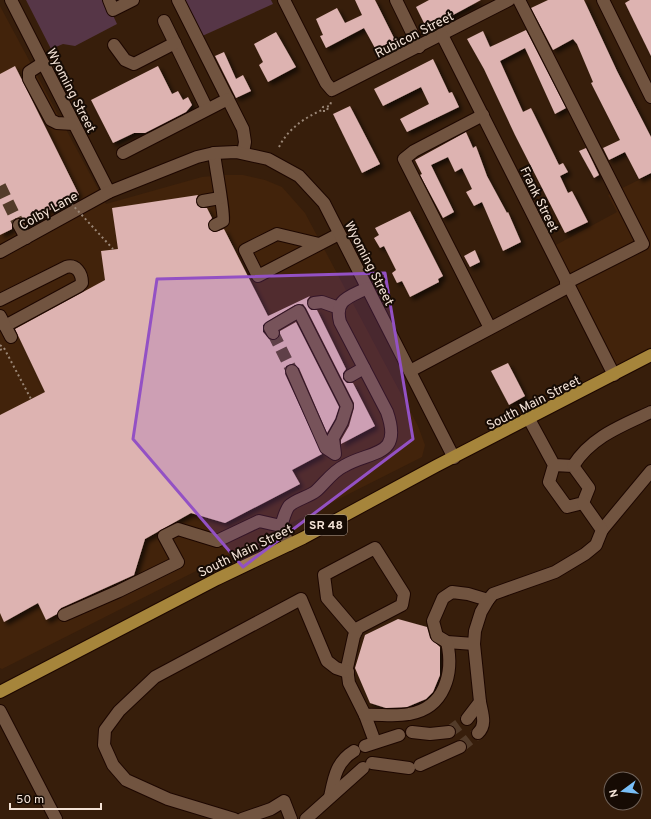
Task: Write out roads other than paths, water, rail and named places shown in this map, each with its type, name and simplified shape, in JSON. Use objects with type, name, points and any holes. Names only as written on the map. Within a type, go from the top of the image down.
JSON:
[{"type":"main road","name":"South Main Street","points":[[0,692],[217,579],[289,545],[651,356]]},
{"type":"street","name":"Wyoming Street","points":[[10,0],[109,192]]},
{"type":"street","points":[[109,0],[113,10],[133,0]]},
{"type":"street","points":[[178,0],[243,129],[245,142],[243,153]]},
{"type":"street","name":"Rubicon Street","points":[[284,0],[326,83],[331,96],[338,88],[420,47],[504,1]]},
{"type":"street","points":[[396,0],[420,47]]},
{"type":"street","points":[[410,371],[643,244],[519,0]]},
{"type":"street","points":[[603,0],[651,97]]},
{"type":"street","points":[[164,21],[207,109]]},
{"type":"street","name":"Frank Street","points":[[442,35],[567,285],[614,375]]},
{"type":"street","points":[[114,45],[125,60],[134,64],[175,44]]},
{"type":"street","points":[[42,63],[29,72],[29,79],[51,120],[57,123],[74,124]]},
{"type":"street","points":[[123,153],[228,99]]},
{"type":"street","points":[[483,115],[414,151],[404,160],[490,328]]},
{"type":"street","name":"Wyoming Street","points":[[209,154],[243,153],[268,159],[299,176],[324,203],[454,458]]},
{"type":"street","points":[[109,192],[209,154],[224,218],[216,225]]},
{"type":"street","name":"Colby Lane","points":[[0,252],[109,192]]},
{"type":"street","points":[[203,201],[220,198]]},
{"type":"street","points":[[20,225],[26,238]]},
{"type":"street","points":[[319,244],[277,234],[245,250],[258,276],[339,234]]},
{"type":"street","points":[[0,300],[71,265],[75,267],[82,277],[82,283],[79,286],[3,321],[11,338]]},
{"type":"street","points":[[289,545],[281,526],[289,506],[315,492],[343,466],[378,453],[386,447],[391,438],[392,426],[387,412],[340,322],[339,308],[345,299],[367,288]]},
{"type":"street","points":[[314,303],[322,302],[339,308]]},
{"type":"street","points":[[273,333],[270,328],[299,311],[347,406],[342,422],[333,438],[335,454]]},
{"type":"street","points":[[350,376],[364,368]]},
{"type":"street","points":[[292,371],[326,448],[335,454],[343,466]]},
{"type":"street","points":[[573,466],[581,452],[607,433],[651,412]]},
{"type":"street","points":[[529,419],[554,465],[549,482],[567,507],[583,503]]},
{"type":"street","points":[[554,465],[573,466]]},
{"type":"street","points":[[573,466],[589,488],[583,503]]},
{"type":"street","points":[[478,733],[481,730],[484,720],[480,702],[474,644],[475,631],[481,612],[488,600],[493,594],[555,572],[596,545],[602,530],[651,471]]},
{"type":"street","points":[[583,503],[602,530]]},
{"type":"street","points":[[64,616],[178,562],[164,536],[178,529],[218,541],[259,521],[281,526]]},
{"type":"street","points":[[356,632],[327,598],[324,575],[375,548],[404,594],[402,605],[358,628],[356,632],[347,668],[349,683],[365,715],[364,747]]},
{"type":"street","points":[[474,644],[447,642],[437,636],[433,621],[443,598],[452,592],[468,594],[488,600]]},
{"type":"street","points":[[234,819],[168,799],[126,780],[113,765],[104,745],[105,730],[119,711],[155,677],[301,599],[328,661],[336,668],[348,672]]},
{"type":"street","points":[[365,715],[409,714],[421,710],[433,702],[442,693],[449,671],[451,658],[447,642]]},
{"type":"street","points":[[467,719],[480,702]]},
{"type":"street","points":[[0,711],[56,819]]},
{"type":"street","points":[[412,732],[430,734],[449,732]]},
{"type":"street","points":[[330,797],[336,772],[345,757],[364,747],[399,735]]},
{"type":"street","points":[[306,819],[368,766],[414,767],[460,747]]},
{"type":"street","points":[[242,819],[271,809],[284,801],[291,819]]},
{"type":"tunnel","points":[[0,186],[19,225]]},
{"type":"tunnel","points":[[273,333],[292,371]]},
{"type":"tunnel","points":[[449,732],[467,719]]},
{"type":"tunnel","points":[[460,747],[478,733]]}]
